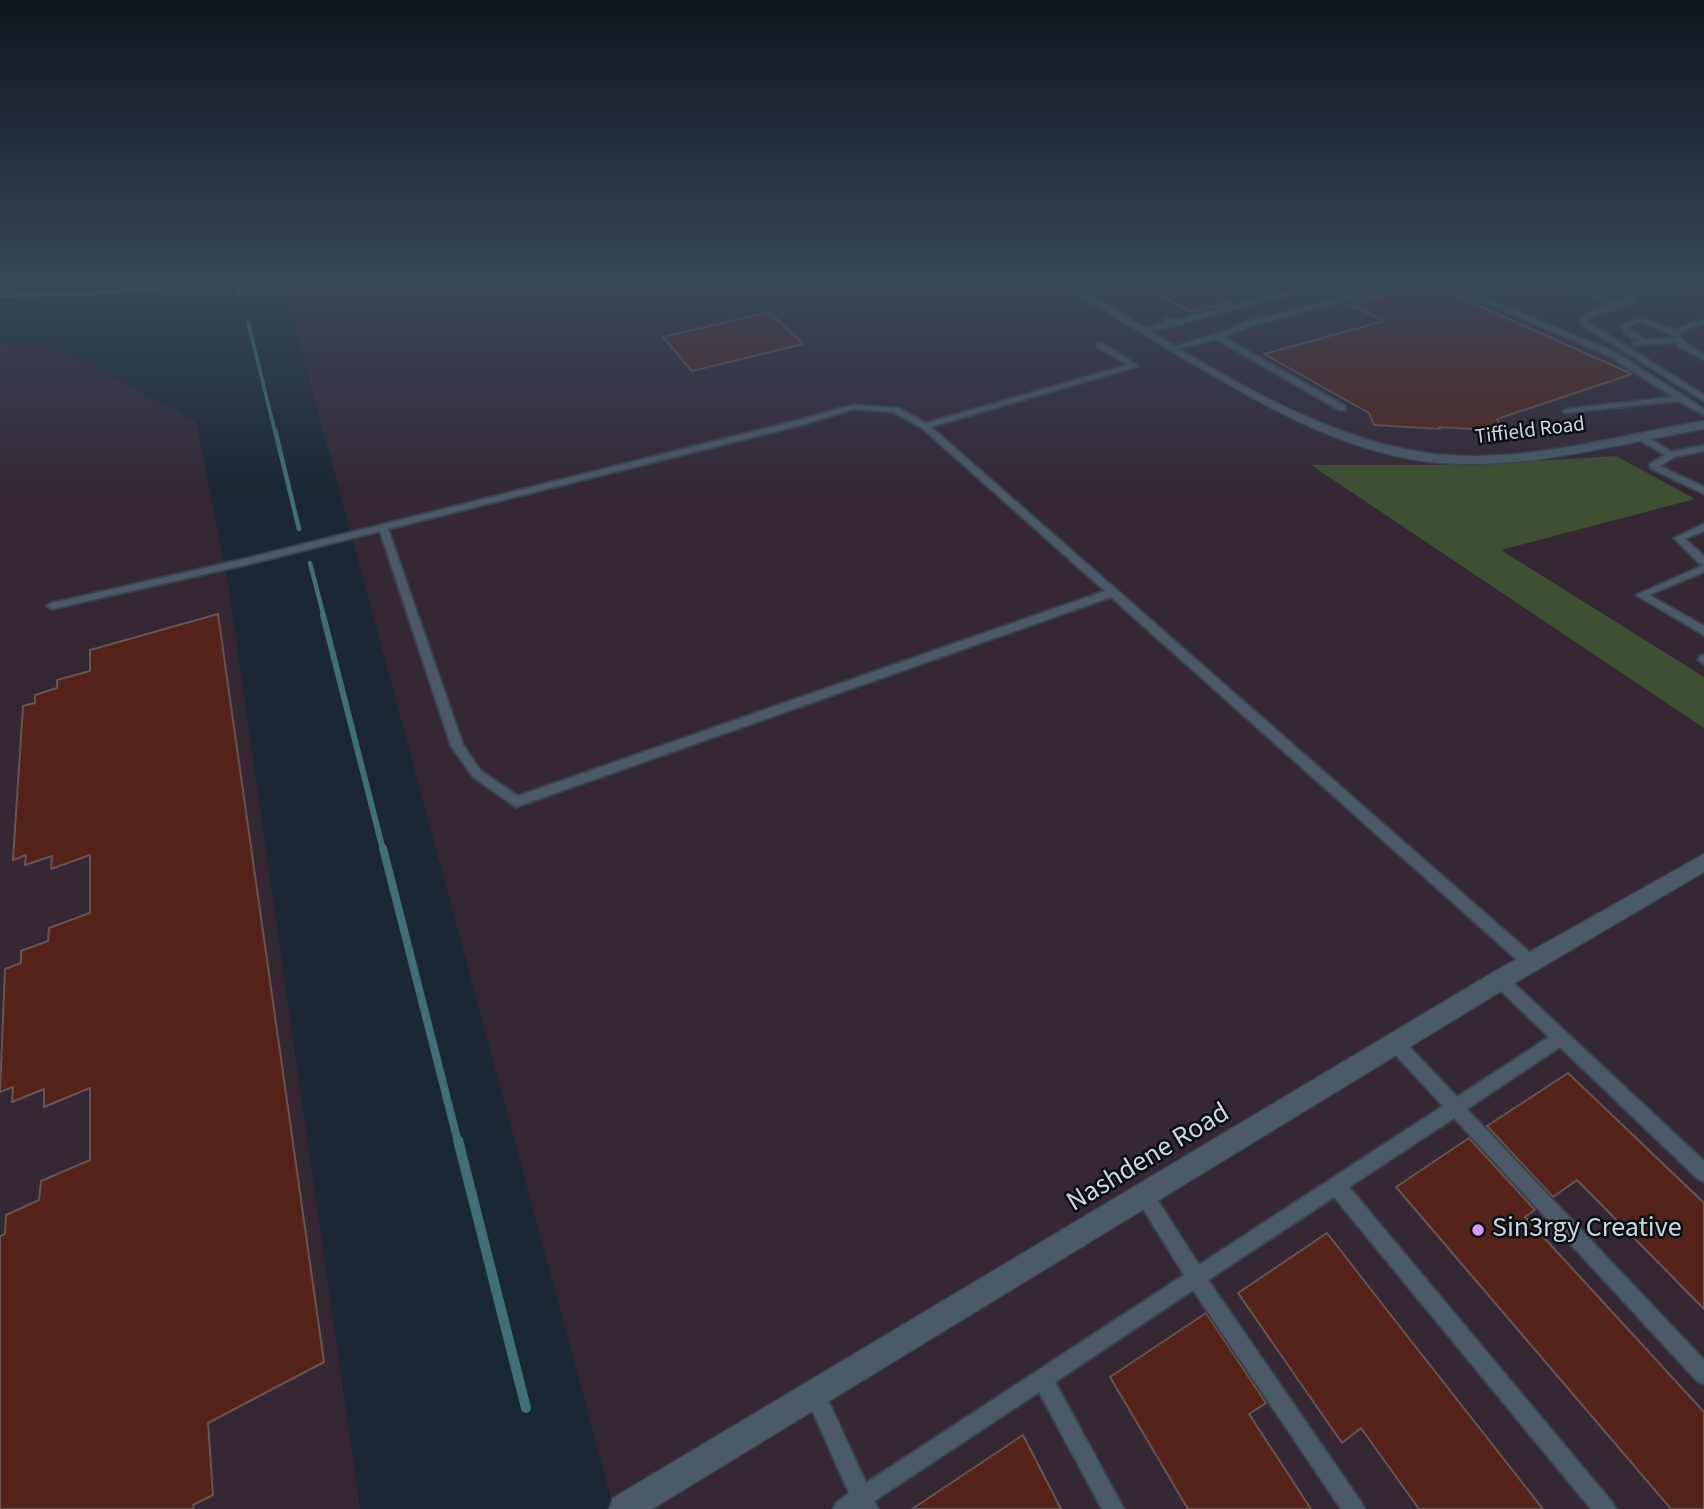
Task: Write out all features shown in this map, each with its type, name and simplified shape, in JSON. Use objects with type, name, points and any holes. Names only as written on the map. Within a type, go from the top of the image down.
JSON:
[{"type":"street","name":"Tiffield Road","points":[[1185,354],[1303,422],[1354,441],[1408,455],[1466,460],[1511,458],[1704,425]]},
{"type":"street","name":"Nashdene Road","points":[[624,1509],[1530,962],[1704,862]]},
{"type":"lane","points":[[925,426],[1133,366],[1115,354]]},
{"type":"lane","points":[[1247,354],[1342,408]]},
{"type":"lane","points":[[1613,354],[1704,413]]},
{"type":"lane","points":[[1634,354],[1704,399]]},
{"type":"lane","points":[[1567,411],[1681,398]]},
{"type":"lane","points":[[52,606],[383,527],[853,407],[895,410],[925,426],[1530,962]]},
{"type":"lane","points":[[1639,436],[1671,456]]},
{"type":"lane","points":[[1704,448],[1671,456],[1653,466],[1704,491]]},
{"type":"lane","points":[[383,527],[457,746],[477,774],[516,802],[1111,593]]},
{"type":"lane","points":[[1704,527],[1679,538],[1702,569],[1641,595],[1704,631]]},
{"type":"lane","points":[[1500,980],[1704,1173]]},
{"type":"lane","points":[[844,1509],[865,1503],[1043,1379],[1561,1038]]},
{"type":"lane","points":[[1395,1043],[1704,1374]]},
{"type":"lane","points":[[1336,1186],[1605,1509]]},
{"type":"lane","points":[[1145,1196],[1196,1278],[1354,1509]]},
{"type":"lane","points":[[1043,1379],[1113,1509]]},
{"type":"lane","points":[[815,1394],[865,1503]]},
{"type":"shaded area","points":[[0,354],[70,354],[196,422],[228,583],[360,1509],[0,1509]]},
{"type":"shaded area","points":[[303,354],[1704,354],[1704,1509],[614,1509]]},
{"type":"green space","points":[[1616,456],[1695,499],[1501,550],[1704,677],[1704,728],[1311,465],[1471,465]]},
{"type":"building","points":[[678,354],[760,354],[692,371]]},
{"type":"building","points":[[1265,354],[1588,354],[1632,374],[1497,419],[1504,431],[1374,425],[1369,413]]},
{"type":"building","points":[[218,614],[324,1362],[208,1423],[213,1495],[193,1505],[194,1509],[0,1509],[0,1236],[5,1234],[6,1215],[39,1200],[41,1181],[90,1160],[90,1088],[44,1107],[44,1089],[12,1102],[13,1087],[0,1092],[5,969],[21,963],[21,951],[48,941],[49,928],[90,913],[90,855],[51,869],[52,856],[25,865],[26,855],[13,860],[23,706],[35,703],[35,695],[57,688],[57,680],[90,671],[90,650]]},
{"type":"building","points":[[1568,1073],[1704,1203],[1704,1309],[1577,1180],[1553,1197],[1487,1126]]},
{"type":"building","points":[[1469,1138],[1535,1210],[1525,1217],[1704,1412],[1704,1509],[1671,1509],[1396,1187]]},
{"type":"building","points":[[1327,1233],[1543,1509],[1419,1509],[1361,1428],[1342,1443],[1238,1293]]},
{"type":"building","points":[[1206,1313],[1266,1403],[1249,1414],[1311,1509],[1188,1509],[1110,1377]]},
{"type":"building","points":[[1023,1435],[1061,1509],[912,1509]]},
{"type":"waterway","points":[[256,354],[275,432]]},
{"type":"waterway","points":[[275,430],[299,529]]},
{"type":"waterway","points":[[310,563],[324,617]]},
{"type":"waterway","points":[[323,615],[383,850]]},
{"type":"waterway","points":[[383,848],[458,1142]]},
{"type":"waterway","points":[[458,1140],[526,1408]]},
{"type":"place","name":"Sin3rgy Creative","points":[[1478,1230]]}]
